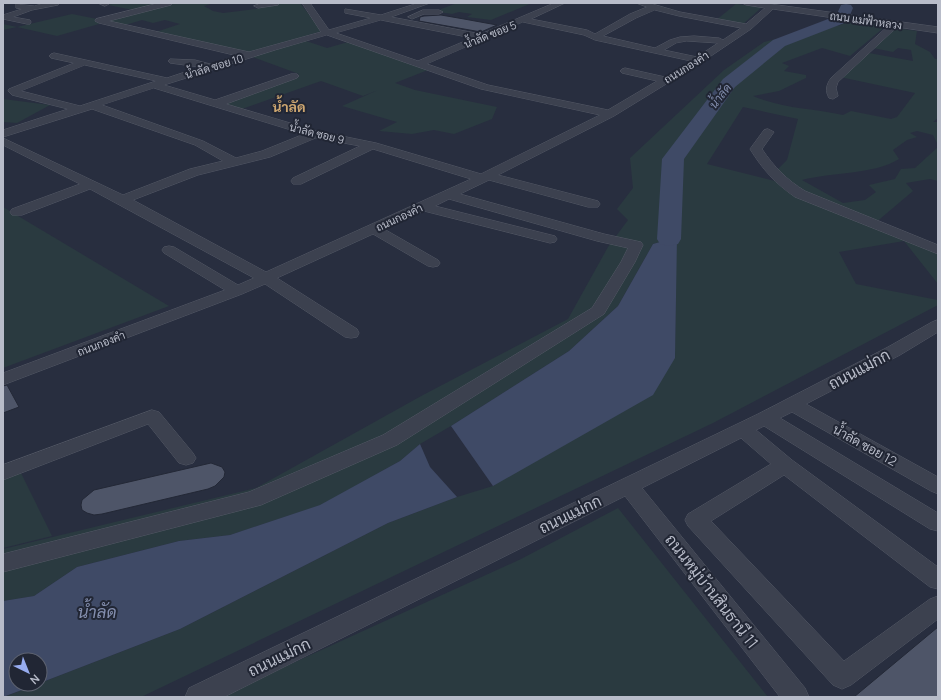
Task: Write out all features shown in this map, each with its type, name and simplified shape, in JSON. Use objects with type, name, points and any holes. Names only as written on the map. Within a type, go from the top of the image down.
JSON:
[{"type":"street","points":[[3,9],[17,6],[55,3]]},
{"type":"street","points":[[168,3],[99,21],[248,55]]},
{"type":"street","points":[[258,6],[275,3]]},
{"type":"street","points":[[306,3],[326,32],[485,87],[610,114]]},
{"type":"street","name":"น้ำลัด ซอย 10","points":[[3,134],[209,67],[326,32],[384,18],[426,3]]},
{"type":"street","name":"น้ำลัด ซอย 5","points":[[419,64],[561,3]]},
{"type":"street","points":[[640,3],[679,14],[748,27]]},
{"type":"street","name":"ถนน แม่ฟ้าหลวง","points":[[746,3],[895,24],[937,28]]},
{"type":"street","name":"ถนนกองคำ","points":[[3,379],[237,291],[448,194],[610,114],[699,60],[748,27],[763,5]]},
{"type":"street","points":[[27,22],[4,17],[29,6]]},
{"type":"street","points":[[595,37],[633,16],[654,7]]},
{"type":"street","points":[[348,11],[452,28]]},
{"type":"street","points":[[439,12],[424,12],[410,18],[452,28],[480,37]]},
{"type":"street","points":[[524,20],[587,33],[595,37],[699,60]]},
{"type":"street","points":[[833,96],[830,91],[834,80],[895,24]]},
{"type":"street","points":[[437,37],[452,28]]},
{"type":"street","points":[[658,50],[669,42],[678,39],[719,41]]},
{"type":"street","points":[[54,56],[168,81]]},
{"type":"street","points":[[201,60],[222,64]]},
{"type":"street","points":[[173,61],[187,62],[209,67]]},
{"type":"street","points":[[81,109],[13,91],[84,62]]},
{"type":"street","points":[[625,71],[666,80]]},
{"type":"street","points":[[215,104],[294,76]]},
{"type":"street","name":"น้ำลัด ซอย 9","points":[[153,85],[315,134],[372,145],[593,204]]},
{"type":"street","points":[[92,105],[199,143],[234,162]]},
{"type":"street","points":[[768,132],[756,149],[765,163],[783,183],[800,194],[829,207],[938,250]]},
{"type":"street","points":[[122,200],[194,172],[266,154],[315,134]]},
{"type":"street","points":[[3,141],[92,184],[266,278],[351,333]]},
{"type":"street","points":[[297,181],[372,145]]},
{"type":"street","points":[[17,212],[92,184]]},
{"type":"street","points":[[3,563],[254,499],[390,440],[598,311],[628,262],[636,244],[602,238],[448,194]]},
{"type":"street","points":[[421,206],[550,239]]},
{"type":"street","points":[[374,229],[433,263]]},
{"type":"street","points":[[169,250],[237,291]]},
{"type":"street","name":"ถนนแม่กก","points":[[198,697],[765,418],[894,351],[938,325]]},
{"type":"street","name":"น้ำลัด ซอย 12","points":[[792,404],[938,486]]},
{"type":"street","points":[[3,473],[152,416],[186,458]]},
{"type":"street","points":[[765,418],[938,523]]},
{"type":"street","points":[[742,429],[785,465],[938,580]]},
{"type":"street","points":[[785,465],[696,520],[842,677],[938,606]]},
{"type":"street","name":"ถนนหมู่บ้านสินธานี 11","points":[[628,485],[796,697]]},
{"type":"shaded area","points":[[115,3],[162,3],[133,10],[108,5]]},
{"type":"shaded area","points":[[171,3],[213,3],[204,6],[213,11],[223,13],[256,9],[277,3],[300,3],[322,31],[248,54],[153,33],[180,24],[165,20],[153,23],[142,20],[122,26],[102,21]]},
{"type":"shaded area","points":[[457,3],[532,3],[491,20],[467,17],[472,14],[459,12],[452,14],[439,12],[441,9]]},
{"type":"shaded area","points":[[736,4],[762,7],[742,25],[715,21]]},
{"type":"shaded area","points":[[72,14],[97,19],[99,24],[57,36],[17,27]]},
{"type":"shaded area","points":[[852,20],[887,25],[850,56],[822,48],[782,63],[789,66],[784,71],[806,75],[806,78],[779,91],[753,96],[787,106],[843,115],[851,111],[891,119],[897,117],[915,93],[840,77],[869,53],[913,61],[911,50],[898,48],[893,52],[873,48],[894,28],[917,31],[915,44],[930,52],[935,59],[938,59],[938,118],[933,122],[938,122],[938,145],[933,135],[917,131],[910,133],[917,137],[907,140],[893,150],[899,159],[889,164],[865,171],[814,177],[802,180],[843,203],[865,200],[876,192],[869,185],[895,179],[901,169],[915,168],[938,147],[938,181],[930,179],[906,183],[913,191],[874,224],[938,251],[938,284],[904,241],[839,252],[856,284],[938,300],[938,305],[713,423],[141,697],[4,697],[17,692],[48,692],[48,680],[180,629],[388,523],[457,497],[493,486],[675,358],[676,237],[653,244],[618,306],[569,351],[420,444],[400,461],[321,505],[230,535],[179,541],[77,567],[34,596],[3,601],[3,549],[256,488],[423,395],[568,319],[608,247],[628,220],[617,209],[633,188],[630,158],[724,70],[764,42],[800,33],[826,22],[838,26]],"holes":[[[743,107],[798,119],[787,160],[774,173],[783,183],[707,164]]]},
{"type":"shaded area","points":[[3,24],[17,27],[3,30]]},
{"type":"shaded area","points":[[303,40],[327,48],[348,42],[428,70],[395,83],[415,90],[497,107],[492,119],[454,134],[434,130],[412,134],[379,131],[397,122],[342,106],[378,90],[363,96],[321,81],[242,109],[219,103],[299,74],[250,56]]},
{"type":"shaded area","points":[[3,99],[50,105],[17,123],[3,122]]},
{"type":"shaded area","points":[[3,207],[169,306],[3,368]]},
{"type":"shaded area","points":[[18,467],[52,536],[3,548],[3,473]]},
{"type":"shaded area","points":[[618,508],[768,697],[224,697],[251,682],[521,559]]},
{"type":"water","points":[[677,237],[675,358],[653,395],[493,486],[451,426],[569,351],[618,306],[653,244]]},
{"type":"water","name":"น้ำลัด","points":[[420,444],[430,467],[457,497],[388,523],[180,629],[48,680],[48,652],[8,652],[8,692],[16,692],[3,697],[3,601],[34,596],[77,567],[179,541],[230,535],[320,505],[400,461]]},
{"type":"building","points":[[441,15],[497,25],[481,32],[419,21],[420,17]]},
{"type":"building","points":[[7,385],[19,407],[3,413],[3,386]]},
{"type":"building","points":[[211,463],[222,467],[225,472],[224,477],[215,486],[208,489],[102,514],[94,515],[82,510],[82,500],[94,490]]},
{"type":"building","points":[[938,627],[938,697],[854,697]]},
{"type":"waterway","name":"น้ำลัด","points":[[669,239],[673,159],[729,83],[779,43],[842,19],[846,8]]},
{"type":"district","name":"น้ำลัด","points":[[289,106]]}]
